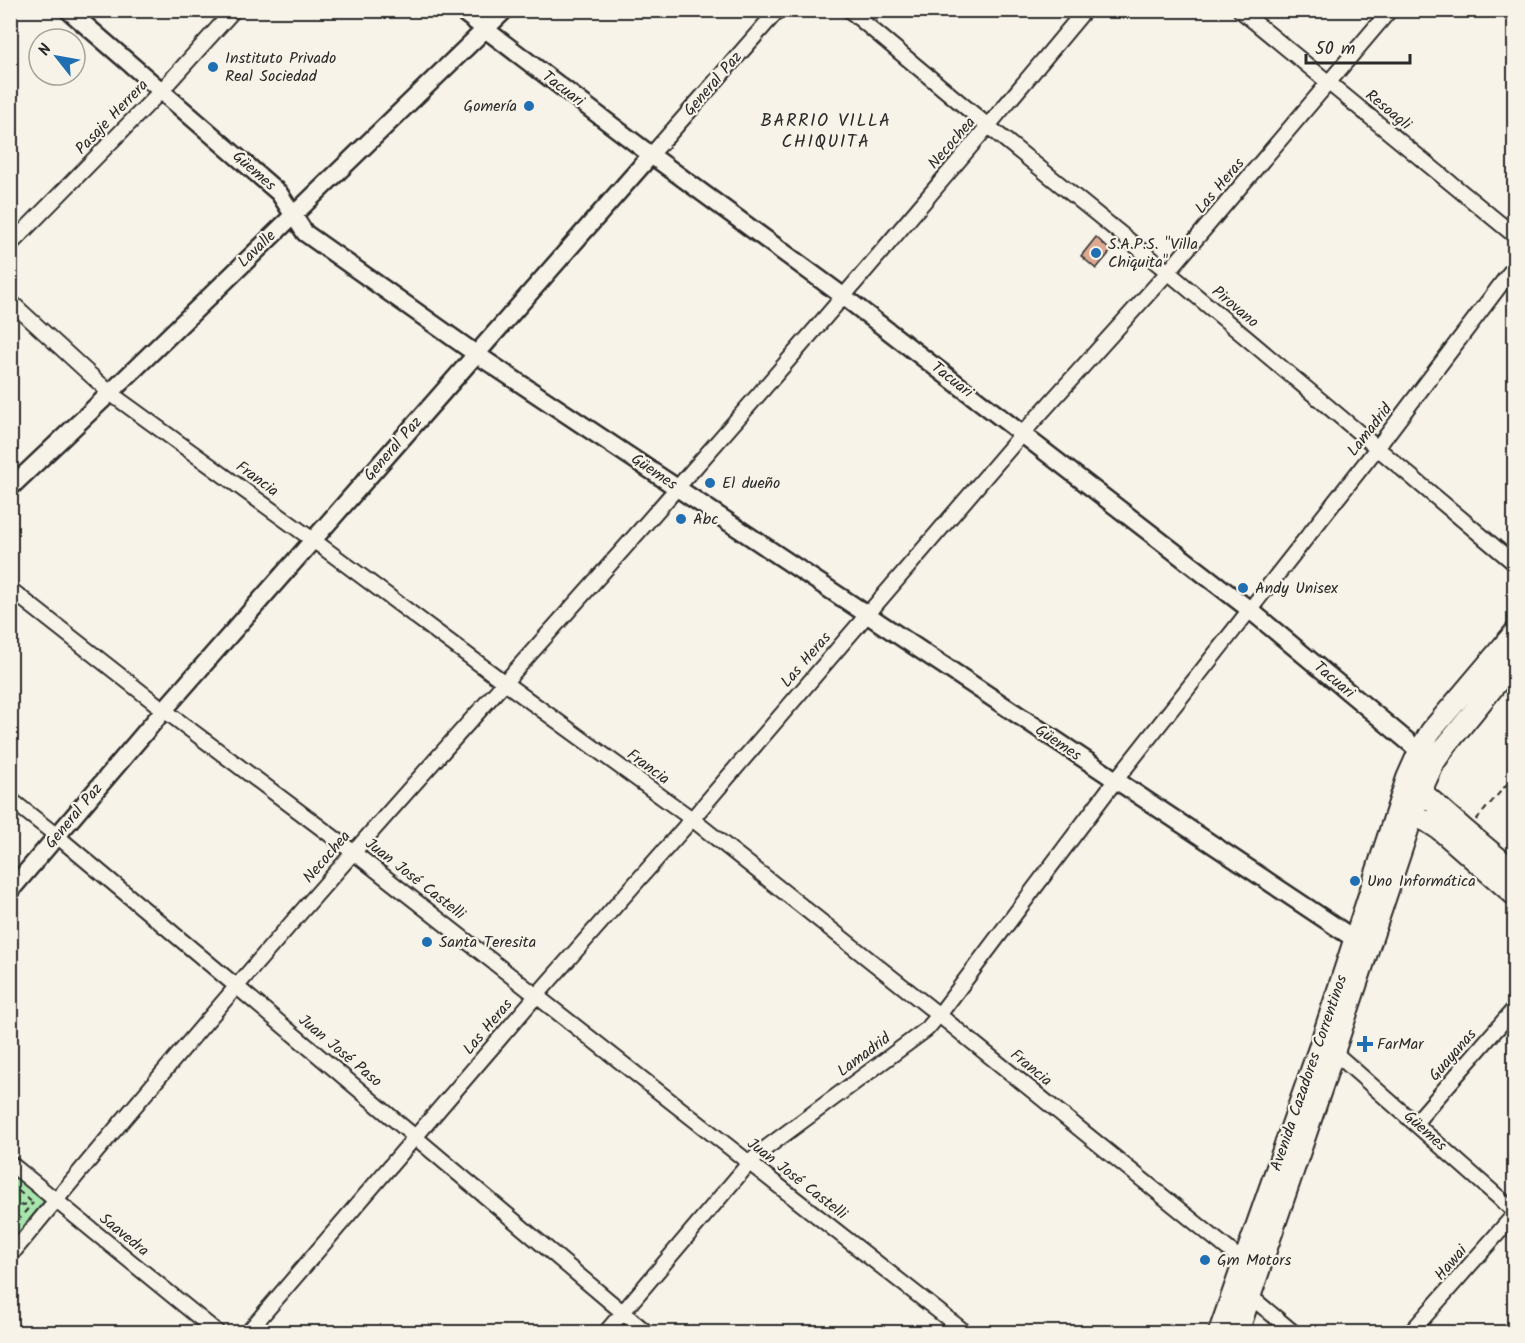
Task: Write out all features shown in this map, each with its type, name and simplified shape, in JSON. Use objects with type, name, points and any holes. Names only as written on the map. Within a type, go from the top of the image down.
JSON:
[{"type":"main road","points":[[1414,784],[1434,763],[1509,663],[1515,633]]},
{"type":"main road","points":[[1414,784],[1419,751],[1431,731],[1509,663]]},
{"type":"main road","points":[[1414,784],[1515,871]]},
{"type":"main road","name":"Avenida Cazadores Correntinos","points":[[1219,1332],[1242,1293],[1334,1052],[1362,944],[1414,784]]},
{"type":"main road","points":[[1405,814],[1426,821],[1440,830],[1515,895]]},
{"type":"main road","name":"Avenida Cazadores Correntinos","points":[[1252,1265],[1320,1046],[1362,944]]},
{"type":"main road","name":"Avenida Cazadores Correntinos","points":[[1238,1332],[1242,1293]]},
{"type":"street","name":"Güemes","points":[[68,10],[279,193],[305,233],[476,354],[1362,944]]},
{"type":"street","name":"Pasaje Herrera","points":[[10,245],[161,91],[234,10]]},
{"type":"street","name":"Tacuari","points":[[460,10],[651,155],[843,296],[1250,610],[1434,763]]},
{"type":"street","name":"Lavalle","points":[[10,488],[505,10]]},
{"type":"street","name":"General Paz","points":[[10,891],[164,710],[778,10]]},
{"type":"street","name":"Pirovano","points":[[849,10],[1168,272],[1515,563]]},
{"type":"street","name":"Necochea","points":[[10,1256],[237,986],[677,488],[1085,10]]},
{"type":"street","name":"Resoagli","points":[[1240,10],[1515,235]]},
{"type":"street","name":"Las Heras","points":[[249,1332],[1022,434],[1168,272],[1390,10]]},
{"type":"street","name":"Lamadrid","points":[[606,1332],[750,1162],[927,1029],[939,1015],[1115,781],[1377,448],[1515,267]]},
{"type":"street","name":"Francia","points":[[10,301],[110,393],[692,819],[1252,1265]]},
{"type":"street","name":"Juan José Castelli","points":[[10,589],[164,710],[353,852],[537,995],[965,1332]]},
{"type":"street","name":"Juan José Paso","points":[[10,799],[237,986],[646,1332]]},
{"type":"street","name":"Guayanas","points":[[1416,1122],[1515,1009]]},
{"type":"street","name":"Güemes","points":[[1334,1052],[1416,1122],[1515,1213]]},
{"type":"street","name":"Saavedra","points":[[10,1163],[217,1332]]},
{"type":"street","name":"Hawai","points":[[1411,1332],[1515,1213]]},
{"type":"street","points":[[1242,1293],[1293,1332]]},
{"type":"path","points":[[1466,831],[1515,776]]},
{"type":"path","points":[[10,1184],[33,1203]]},
{"type":"path","points":[[10,1208],[33,1203]]},
{"type":"path","points":[[10,1229],[33,1203]]},
{"type":"green space","points":[[11,1173],[44,1201],[11,1242]]},
{"type":"building","name":"S.A.P.S. \"Villa Chiquita\"","points":[[1096,237],[1111,251],[1096,269],[1081,256]]},
{"type":"place","name":"Instituto Privado Real Sociedad","points":[[213,67]]},
{"type":"place","name":"Gomería","points":[[529,106]]},
{"type":"place","name":"S.A.P.S. \"Villa Chiquita\"","points":[[1096,253]]},
{"type":"place","name":"El dueño","points":[[710,483]]},
{"type":"place","name":"Abc","points":[[681,519]]},
{"type":"place","name":"Andy Unisex","points":[[1243,588]]},
{"type":"place","name":"Uno Informática","points":[[1355,881]]},
{"type":"place","name":"Santa Teresita","points":[[427,942]]},
{"type":"place","name":"FarMar","points":[[1365,1044]]},
{"type":"place","name":"Gm Motors","points":[[1205,1260]]},
{"type":"district","name":"BARRIO VILLA CHIQUITA","points":[[826,131]]}]
